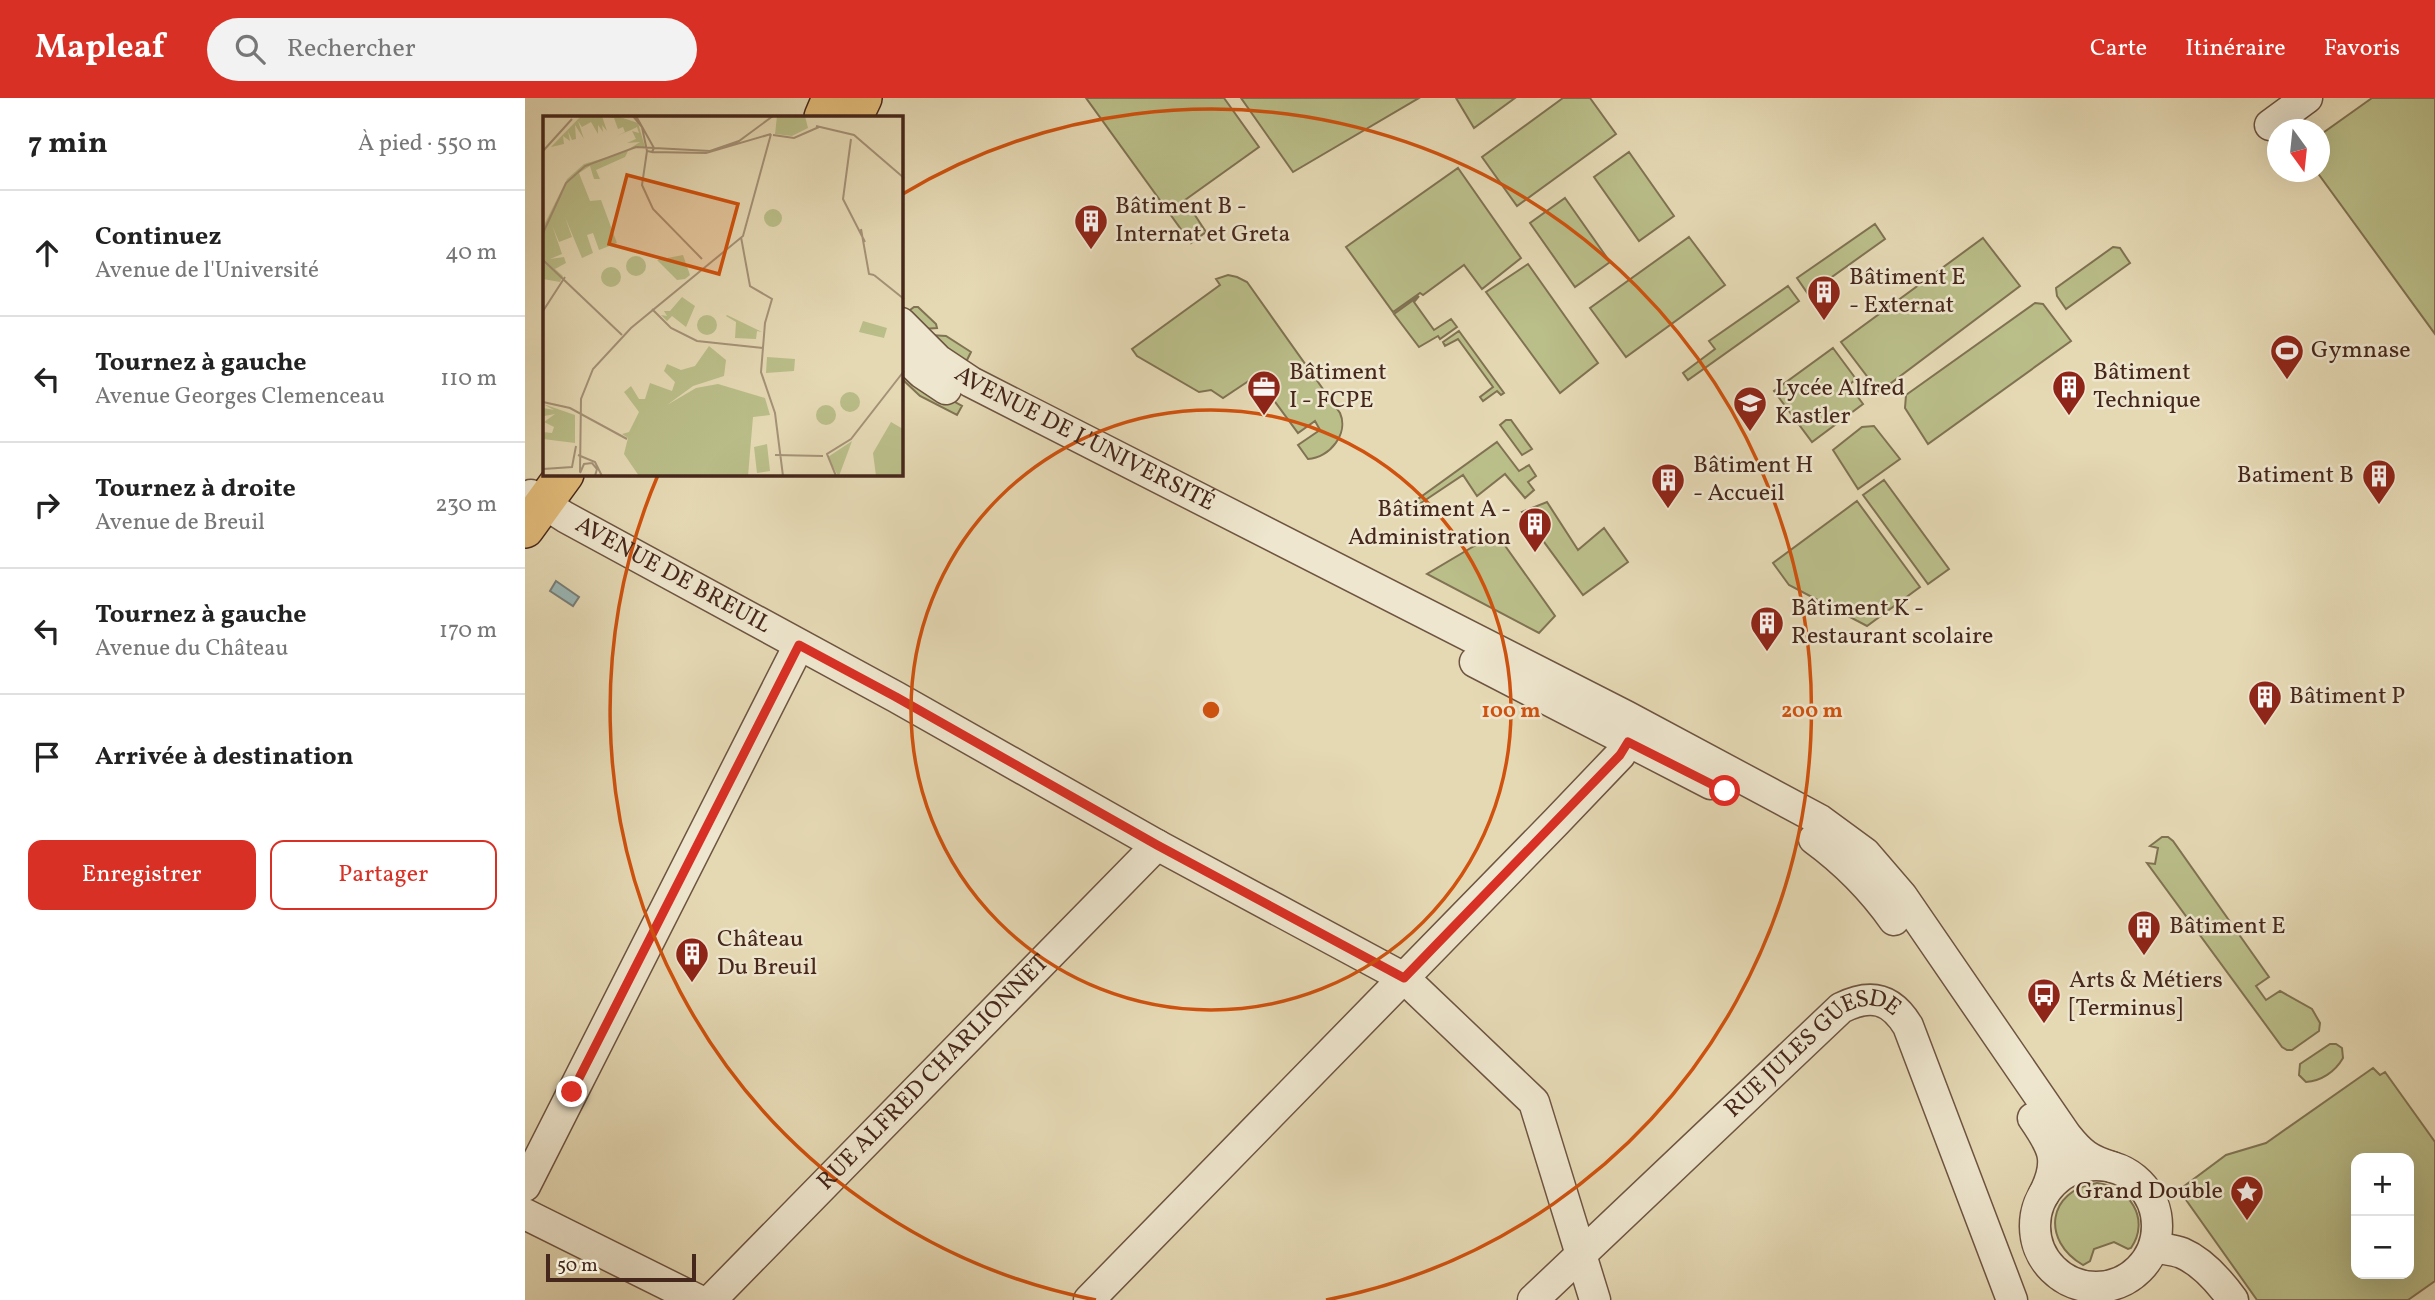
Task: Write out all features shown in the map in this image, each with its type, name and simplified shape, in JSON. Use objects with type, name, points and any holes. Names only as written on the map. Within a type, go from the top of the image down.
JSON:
[{"type":"main road","points":[[823,116],[831,98]]},
{"type":"main road","points":[[854,116],[863,98]]},
{"type":"main road","points":[[534,501],[563,476]]},
{"type":"street","points":[[2278,119],[2307,98]]},
{"type":"street","name":"AVENUE DE L'UNIVERSITÉ","points":[[903,325],[938,360],[971,382],[1628,742],[1760,808],[1870,875]]},
{"type":"street","name":"AVENUE DE L'UNIVERSITÉ","points":[[903,355],[922,373],[964,401],[1627,716],[1820,820],[1865,853],[1879,899],[1934,959],[2081,1153],[2093,1161],[2112,1167]]},
{"type":"street","name":"AVENUE DE BREUIL","points":[[534,501],[896,697],[1157,845],[1404,978],[1534,1102],[1595,1300]]},
{"type":"street","points":[[525,1186],[799,645]]},
{"type":"street","points":[[1089,1300],[1620,755],[1628,742]]},
{"type":"street","name":"RUE ALFRED CHARLIONNET","points":[[711,1300],[1157,845]]},
{"type":"street","name":"AVENUE DE L'UNIVERSITÉ","points":[[1934,959],[2051,1145],[2053,1168],[2044,1194]]},
{"type":"street","name":"RUE JULES GUESDE","points":[[1533,1300],[1841,1008],[1868,999],[1893,1007],[1908,1027],[2012,1300]]},
{"type":"street","points":[[2135,1300],[2136,1286],[2149,1255],[2157,1231],[2156,1214],[2151,1199],[2130,1175],[2112,1167],[2092,1165],[2073,1170],[2057,1180],[2044,1194],[2037,1211],[2035,1229],[2039,1247],[2048,1263],[2061,1275],[2089,1292],[2096,1286],[2114,1284],[2131,1276],[2149,1255],[2182,1253],[2204,1267],[2233,1300]]},
{"type":"street","points":[[525,1214],[698,1300]]},
{"type":"street","points":[[1998,1261],[2039,1247]]},
{"type":"green space","points":[[1086,98],[1224,98],[1259,147],[1185,200],[1206,232],[1191,243]]},
{"type":"green space","points":[[1241,98],[1419,98],[1293,172]]},
{"type":"green space","points":[[1456,98],[1515,98],[1474,128]]},
{"type":"green space","points":[[1563,98],[1590,98],[1616,134],[1517,206],[1482,157]]},
{"type":"green space","points":[[2372,98],[2435,98],[2435,334],[2324,182],[2330,182],[2330,128]]},
{"type":"green space","points":[[1629,152],[1674,216],[1639,241],[1594,177]]},
{"type":"green space","points":[[1458,168],[1521,258],[1482,289],[1464,265],[1423,295],[1420,293],[1393,312],[1346,247]]},
{"type":"green space","points":[[1565,198],[1610,262],[1575,287],[1530,223]]},
{"type":"green space","points":[[1875,224],[1885,239],[1808,294],[1797,278]]},
{"type":"green space","points":[[1689,237],[1725,285],[1626,357],[1590,308]]},
{"type":"green space","points":[[1983,238],[2020,286],[1879,392],[1841,342]]},
{"type":"green space","points":[[2113,247],[2120,248],[2130,263],[2066,309],[2057,296],[2056,288]]},
{"type":"green space","points":[[1528,264],[1598,363],[1560,393],[1486,292]]},
{"type":"green space","points":[[1228,275],[1247,282],[1340,413],[1340,436],[1324,454],[1308,459],[1298,445],[1320,430],[1315,421],[1298,433],[1256,376],[1223,398],[1211,390],[1199,392],[1137,356],[1132,349],[1220,285],[1216,279]]},
{"type":"green space","points":[[1788,286],[1799,301],[1688,380],[1683,373],[1715,349],[1709,341]]},
{"type":"green space","points":[[1419,296],[1414,302],[1434,330],[1451,319],[1457,327],[1440,339],[1438,336],[1419,347],[1394,314]]},
{"type":"green space","points":[[2035,303],[2043,304],[2071,341],[1928,444],[1905,408],[1906,395]]},
{"type":"green space","points":[[918,307],[937,328],[923,329],[906,313]]},
{"type":"green space","points":[[1459,331],[1504,393],[1501,395],[1497,391],[1483,401],[1480,397],[1493,387],[1458,339],[1445,346],[1443,342]]},
{"type":"green space","points":[[930,335],[946,336],[971,352],[964,366]]},
{"type":"green space","points":[[1833,348],[1856,379],[1849,385],[1863,404],[1812,442],[1774,391]]},
{"type":"green space","points":[[903,365],[935,391],[962,406],[957,415],[920,396],[903,380]]},
{"type":"green space","points":[[1511,420],[1532,449],[1522,455],[1500,425]]},
{"type":"green space","points":[[1874,426],[1900,459],[1858,489],[1833,450],[1862,427]]},
{"type":"green space","points":[[1497,442],[1519,471],[1529,465],[1536,476],[1528,482],[1534,490],[1525,498],[1505,474],[1477,496],[1463,475],[1412,509],[1418,499]]},
{"type":"green space","points":[[1884,480],[1949,569],[1928,584],[1863,495]]},
{"type":"green space","points":[[1857,501],[1920,587],[1867,626],[1789,585],[1773,563]]},
{"type":"green space","points":[[1547,502],[1578,550],[1604,528],[1628,562],[1583,595],[1522,512]]},
{"type":"green space","points":[[1496,533],[1555,616],[1539,633],[1427,574]]},
{"type":"green space","points":[[2162,837],[2173,841],[2269,977],[2256,986],[2266,1000],[2280,991],[2312,1009],[2320,1023],[2319,1031],[2292,1050],[2282,1047],[2147,863],[2155,864],[2158,848],[2150,846]]},
{"type":"green space","points":[[2330,1044],[2342,1048],[2343,1058],[2327,1075],[2306,1082],[2299,1075],[2300,1064]]},
{"type":"green space","points":[[2373,1068],[2380,1075],[2385,1072],[2435,1142],[2435,1281],[2408,1300],[2257,1300],[2179,1190],[2226,1155],[2266,1143]]},
{"type":"green space","points":[[2097,1183],[2119,1190],[2127,1197],[2137,1215],[2139,1226],[2131,1248],[2114,1242],[2094,1249],[2090,1261],[2083,1265],[2069,1255],[2060,1243],[2055,1218],[2068,1195]]},
{"type":"water","points":[[556,581],[579,597],[573,606],[550,591]]},
{"type":"place","name":"Bâtiment B - Internat et Greta","points":[[1091,251]]},
{"type":"place","name":"Bâtiment E - Externat","points":[[1824,322]]},
{"type":"place","name":"Gymnase","points":[[2287,381]]},
{"type":"place","name":"Bâtiment I - FCPE","points":[[1264,417]]},
{"type":"place","name":"Bâtiment Technique","points":[[2069,417]]},
{"type":"place","name":"Lycée Alfred Kastler","points":[[1750,433]]},
{"type":"place","name":"Batiment B","points":[[2379,506]]},
{"type":"place","name":"Bâtiment H - Accueil","points":[[1668,510]]},
{"type":"place","name":"Bâtiment A - Administration","points":[[1535,554]]},
{"type":"place","name":"Bâtiment K - Restaurant scolaire","points":[[1767,653]]},
{"type":"place","name":"Bâtiment P","points":[[2265,727]]},
{"type":"place","name":"Bâtiment E","points":[[2144,957]]},
{"type":"place","name":"Château Du Breuil","points":[[692,984]]},
{"type":"place","name":"Arts & Métiers [Terminus]","points":[[2044,1025]]},
{"type":"place","name":"Grand Double","points":[[2247,1222]]},
{"type":"route","points":[[572,1092],[799,645],[1157,845],[1404,978],[1620,755],[1628,742],[1725,791]]}]
